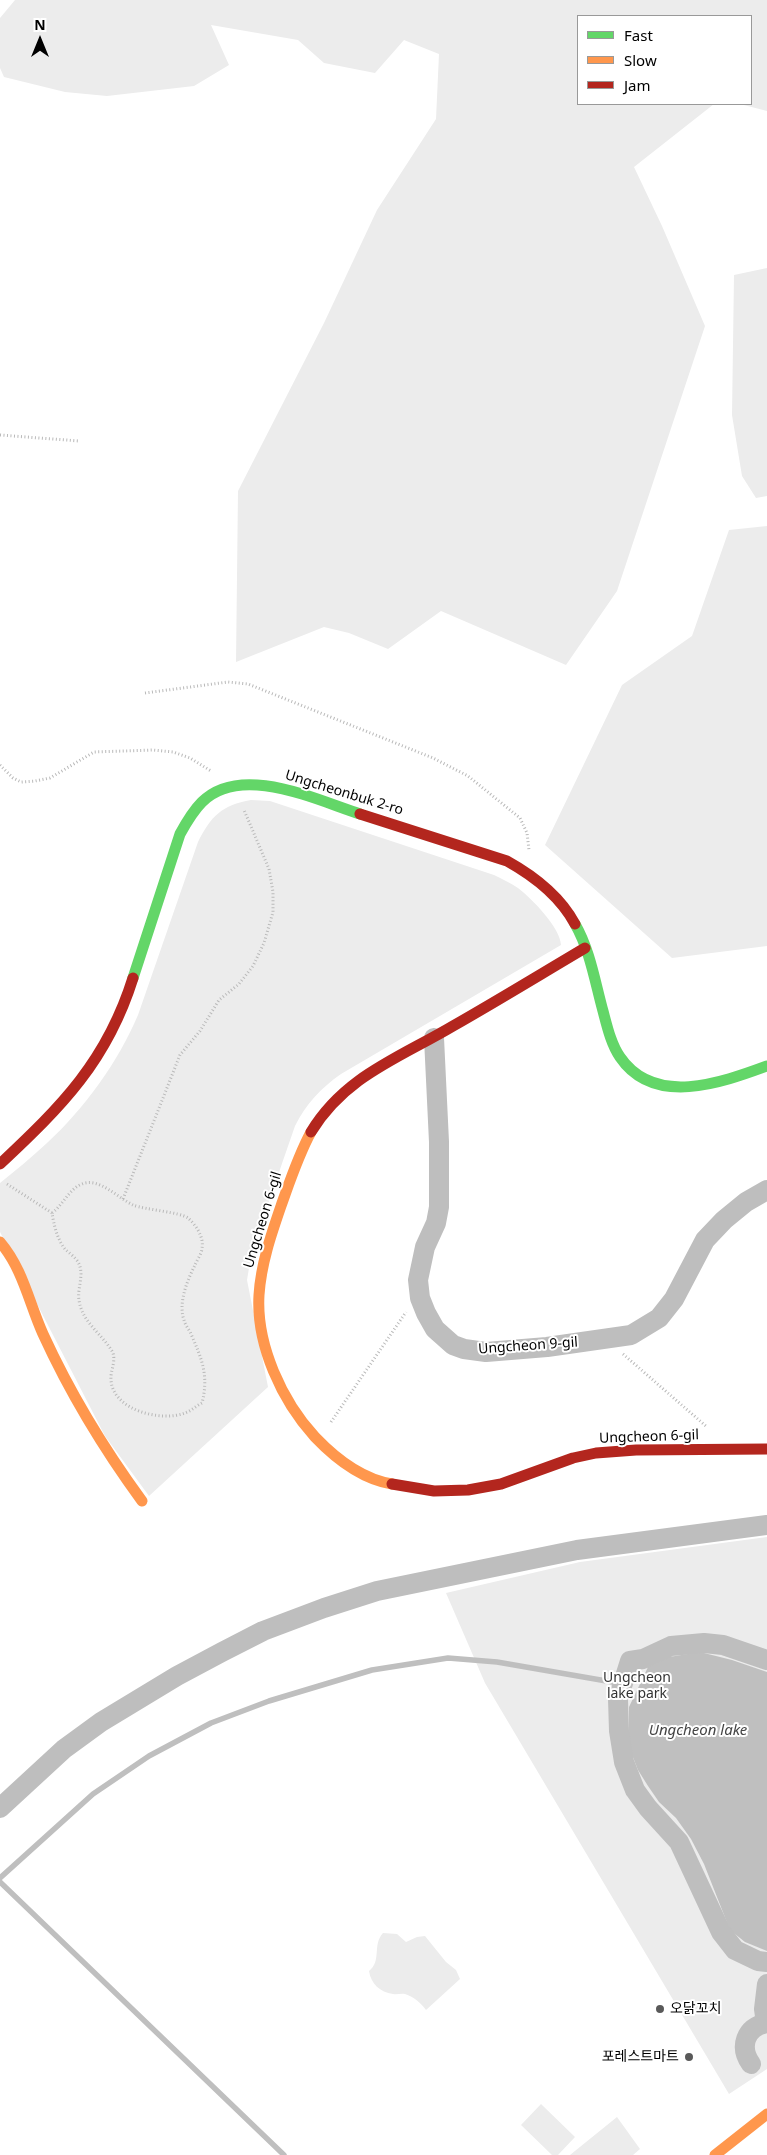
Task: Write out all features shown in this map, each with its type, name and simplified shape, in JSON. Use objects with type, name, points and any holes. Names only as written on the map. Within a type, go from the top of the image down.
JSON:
[{"type":"street","name":"Ungcheonbuk 2-ro","points":[[0,1164],[51,1117],[96,1060],[114,1031],[124,1006],[184,823],[207,798],[217,791],[228,786],[247,783],[269,785],[495,856],[543,885],[573,920],[585,948],[614,1043],[625,1063],[641,1076],[673,1087],[695,1087],[723,1082],[767,1066]]},
{"type":"street","name":"Ungcheon 6-gil","points":[[585,948],[434,1038],[364,1077],[339,1095],[325,1110],[309,1132],[288,1185],[266,1250],[261,1272],[259,1301],[269,1356],[284,1393],[298,1416],[318,1442],[340,1462],[374,1480],[438,1492],[462,1492],[498,1484],[594,1453],[632,1450],[767,1449]]},
{"type":"street","name":"Ungcheon 9-gil","points":[[434,1038],[439,1142],[439,1207],[436,1223],[421,1261],[418,1280],[420,1298],[426,1313],[435,1329],[453,1344],[464,1349],[486,1352],[547,1347],[631,1335],[659,1318],[674,1299],[705,1240],[724,1220],[746,1202],[767,1190]]},
{"type":"street","points":[[0,1242],[8,1250],[19,1267],[42,1332],[82,1410],[116,1466],[142,1501]]},
{"type":"street","points":[[0,1808],[64,1748],[100,1722],[170,1680],[263,1631],[324,1608],[377,1591],[577,1550],[767,1525]]},
{"type":"street","points":[[767,1660],[723,1645],[704,1643],[671,1646],[643,1660],[630,1661],[618,1699],[618,1731],[624,1762],[635,1790],[648,1808],[679,1842],[721,1932],[735,1950],[758,1961],[767,1962]]},
{"type":"street","points":[[751,2064],[746,2058],[744,2042],[752,2029],[766,2023],[764,2009],[767,1984]]},
{"type":"street","points":[[715,2155],[767,2114]]},
{"type":"path","points":[[0,435],[79,441]]},
{"type":"path","points":[[145,693],[228,682],[248,684],[451,766],[481,785],[525,824],[529,842],[526,873]]},
{"type":"path","points":[[0,764],[13,778],[21,782],[35,781],[50,778],[94,752],[153,750],[173,752],[190,758],[208,768],[228,786]]},
{"type":"path","points":[[123,1199],[180,1056],[200,1031],[219,1000],[239,984],[253,966],[264,943],[273,912],[273,892],[269,869],[244,810]]},
{"type":"path","points":[[5,1182],[52,1213],[55,1229],[64,1247],[79,1263],[81,1277],[79,1301],[84,1318],[113,1352],[114,1366],[110,1380],[114,1392],[124,1405],[138,1412],[173,1416],[186,1413],[202,1403],[206,1374],[197,1348],[183,1320],[182,1303],[189,1278],[202,1248],[200,1232],[187,1217],[149,1210],[94,1184],[82,1184],[71,1192],[62,1206],[52,1213]]},
{"type":"path","points":[[318,1442],[412,1303],[420,1298]]},
{"type":"path","points":[[606,1339],[710,1430]]},
{"type":"green space","points":[[15,0],[767,0],[767,111],[744,105],[752,105],[752,15],[577,15],[577,105],[713,105],[634,167],[662,226],[705,326],[617,591],[566,665],[441,611],[388,649],[349,633],[324,627],[236,662],[238,491],[324,323],[377,210],[436,119],[439,54],[404,40],[375,73],[324,63],[298,40],[211,25],[229,65],[194,86],[107,96],[65,92],[4,77],[0,68],[0,18]]},
{"type":"green space","points":[[767,268],[767,496],[756,498],[742,476],[732,415],[734,275]]},
{"type":"green space","points":[[767,526],[767,946],[672,958],[545,845],[622,685],[692,636],[729,530]]},
{"type":"green space","points":[[251,800],[270,801],[494,875],[518,888],[537,906],[556,930],[561,945],[341,1074],[327,1085],[309,1104],[295,1126],[252,1250],[247,1280],[268,1387],[149,1496],[105,1436],[0,1232],[0,1183],[61,1129],[99,1084],[121,1050],[138,1015],[198,842],[218,813],[232,805]]},
{"type":"green space","name":"Ungcheon lake park","points":[[767,1537],[767,2069],[729,2094],[485,1683],[446,1593],[580,1562]]},
{"type":"green space","points":[[383,1933],[397,1934],[406,1942],[425,1936],[446,1962],[456,1970],[460,1979],[426,2010],[417,2000],[408,1995],[393,1994],[380,1989],[372,1980],[369,1971],[375,1963],[378,1943]]},
{"type":"green space","points":[[541,2104],[575,2137],[558,2155],[552,2155],[521,2125]]},
{"type":"green space","points":[[617,2117],[640,2149],[633,2155],[570,2155]]},
{"type":"water","name":"Ungcheon lake","points":[[700,1652],[767,1672],[767,1951],[745,1942],[730,1930],[704,1864],[691,1839],[676,1818],[659,1802],[648,1786],[638,1770],[629,1747],[629,1707],[648,1667],[669,1657]]},
{"type":"waterway","points":[[0,1878],[93,1794],[149,1756],[211,1723],[269,1701],[372,1670],[448,1658],[497,1662],[618,1683]]},
{"type":"waterway","points":[[0,1882],[284,2155]]},
{"type":"traffic: fast","points":[[133,978],[180,834],[202,802],[218,791],[237,785],[258,785],[301,794],[360,814]]},
{"type":"traffic: fast","points":[[575,924],[588,955],[612,1041],[620,1057],[634,1072],[651,1082],[669,1086],[689,1087],[729,1079],[767,1066]]},
{"type":"traffic: slow","points":[[311,1132],[291,1178],[264,1261],[259,1295],[262,1333],[267,1352],[282,1389],[292,1407],[315,1437],[350,1467],[370,1478],[392,1484]]},
{"type":"traffic: slow","points":[[0,1242],[8,1252],[20,1275],[43,1334],[76,1399],[101,1441],[142,1501]]},
{"type":"traffic: slow","points":[[715,2155],[767,2114]]},
{"type":"traffic: jam","points":[[360,814],[507,861],[527,873],[546,888],[562,904],[575,924]]},
{"type":"traffic: jam","points":[[311,1132],[340,1096],[374,1070],[469,1017],[585,948]]},
{"type":"traffic: jam","points":[[0,1164],[62,1102],[96,1058],[110,1034],[133,978]]},
{"type":"traffic: jam","points":[[392,1484],[434,1491],[468,1490],[501,1484],[573,1458],[596,1453],[636,1450],[767,1449]]},
{"type":"place","name":"오닭꼬치","points":[[660,2009]]},
{"type":"place","name":"포레스트마트","points":[[689,2057]]}]
